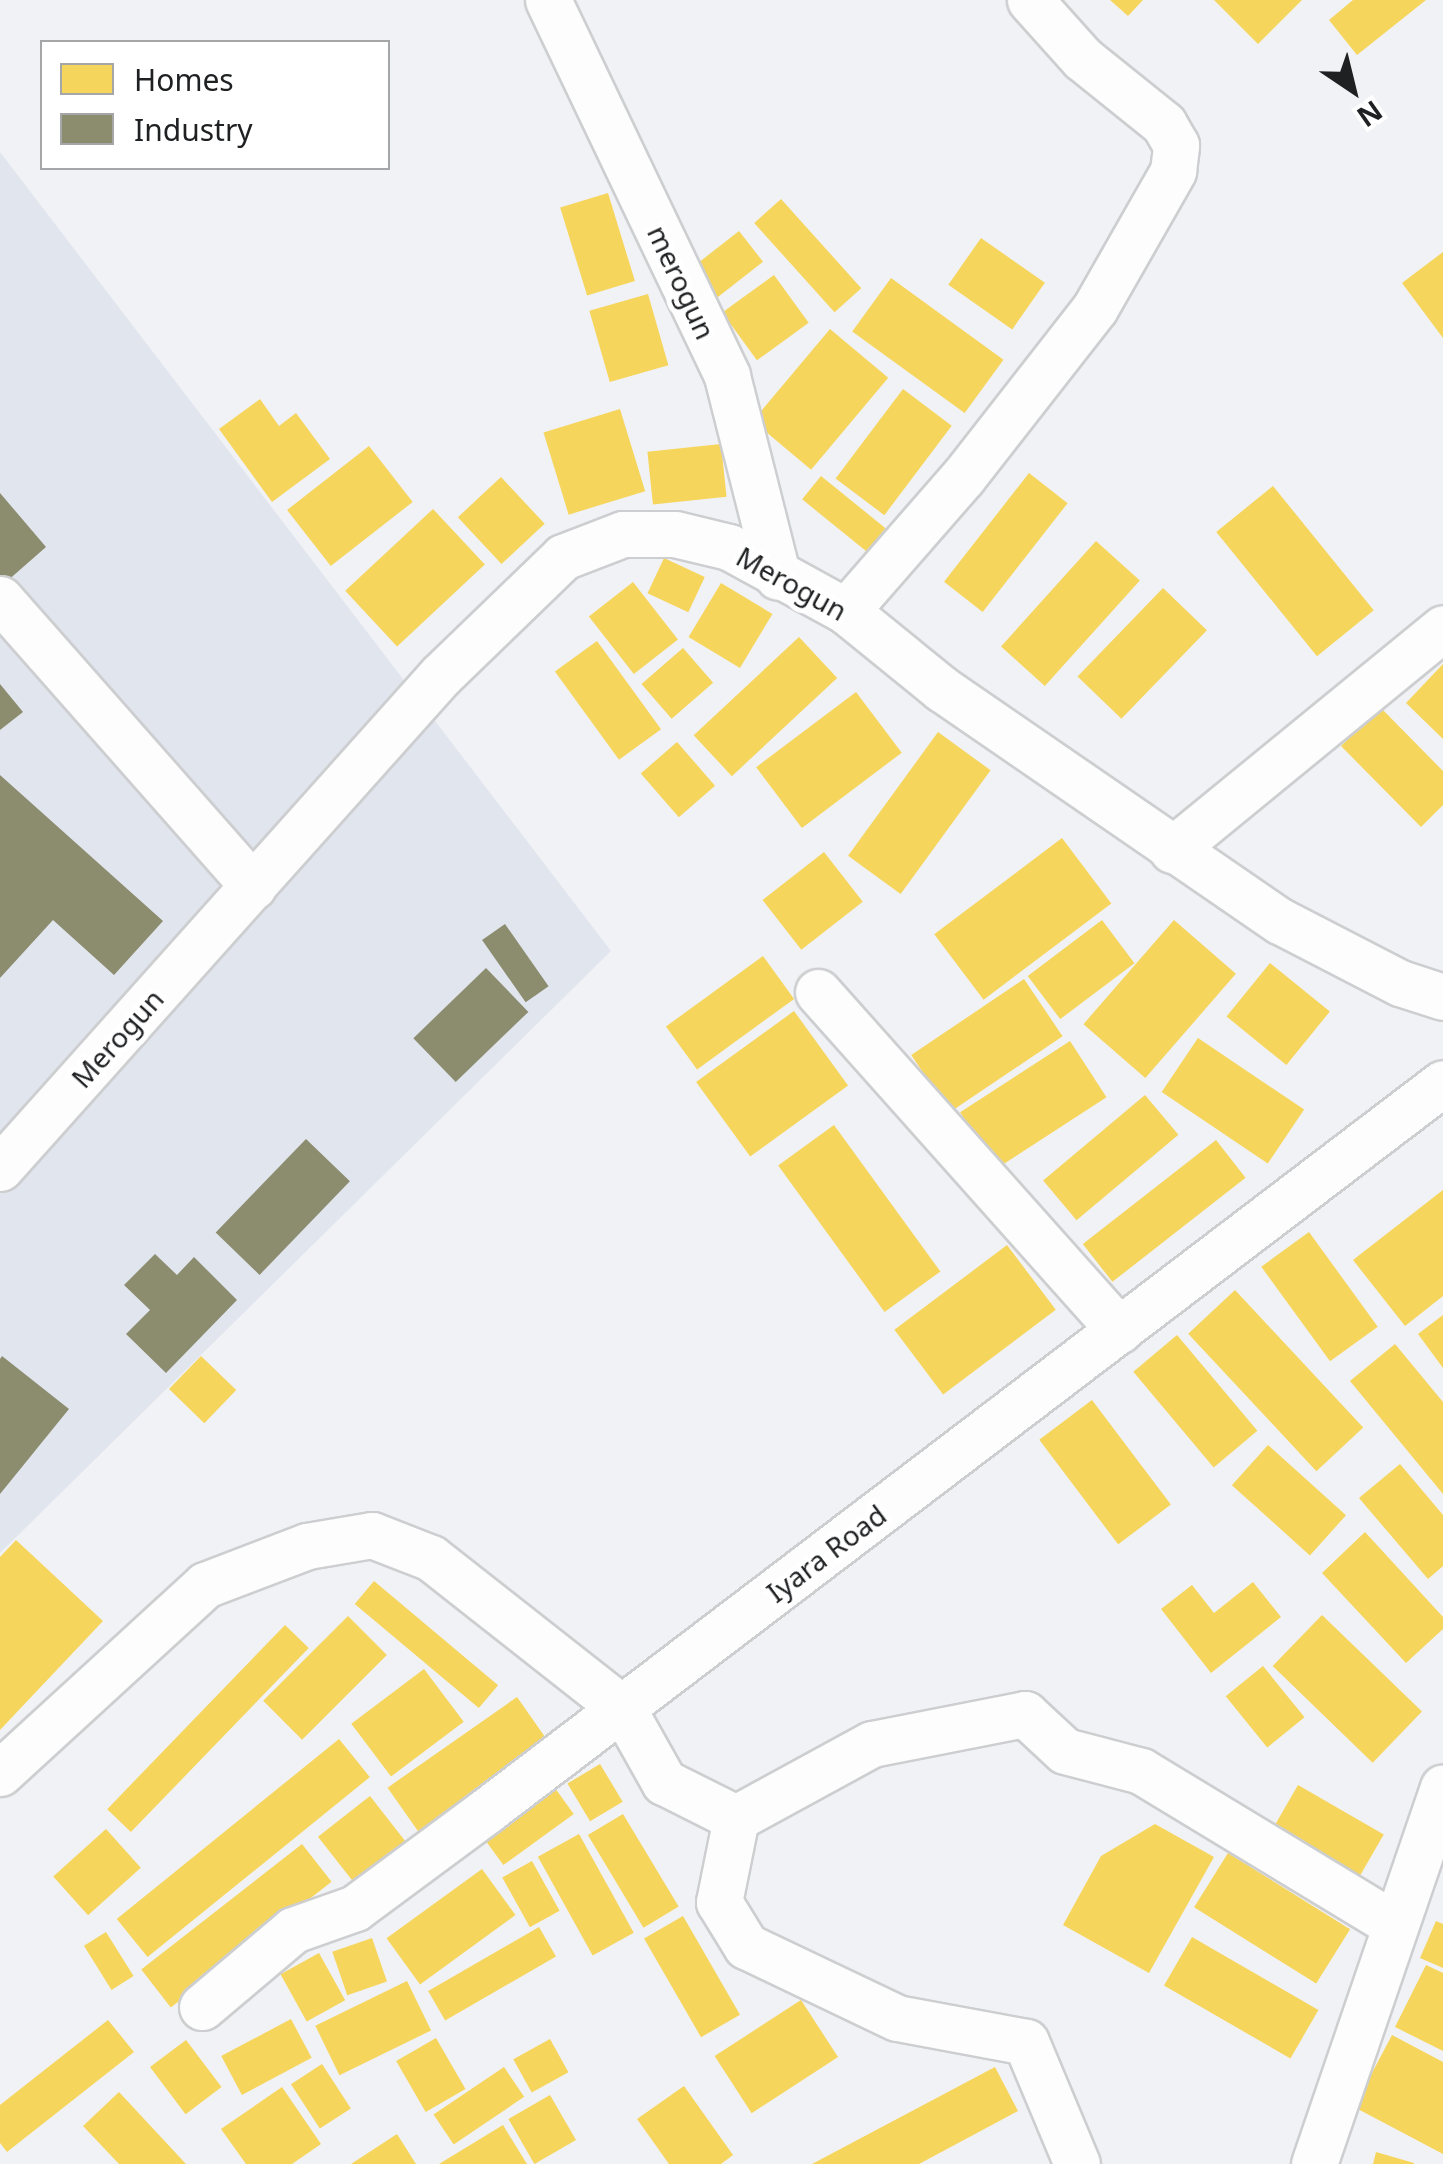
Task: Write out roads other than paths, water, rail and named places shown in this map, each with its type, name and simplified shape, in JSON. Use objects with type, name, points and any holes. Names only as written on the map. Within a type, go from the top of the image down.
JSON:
[{"type":"street","name":"merogun","points":[[548,0],[727,376],[778,577]]},
{"type":"street","points":[[846,611],[963,478],[1084,322],[1173,171],[1176,145],[1164,124],[1082,58],[1030,0]]},
{"type":"street","name":"Merogun","points":[[0,1168],[441,675],[563,557],[623,534],[675,534],[728,547],[846,611],[942,689],[1280,921],[1400,983],[1443,997]]},
{"type":"street","points":[[0,599],[253,886]]},
{"type":"street","points":[[1172,850],[1443,628]]},
{"type":"street","points":[[818,992],[1118,1330]]},
{"type":"street","name":"Iyara Road","points":[[202,2007],[293,1930],[355,1908],[1443,1084]]},
{"type":"street","points":[[0,1773],[205,1585],[307,1546],[372,1536],[431,1558],[623,1708],[664,1782],[736,1818]]},
{"type":"street","points":[[736,1818],[872,1744],[1025,1714],[1066,1751],[1141,1771],[1394,1924]]},
{"type":"street","points":[[1314,2164],[1443,1787]]},
{"type":"street","points":[[736,1818],[719,1902],[746,1946],[897,2018],[1026,2042],[1077,2164]]}]
